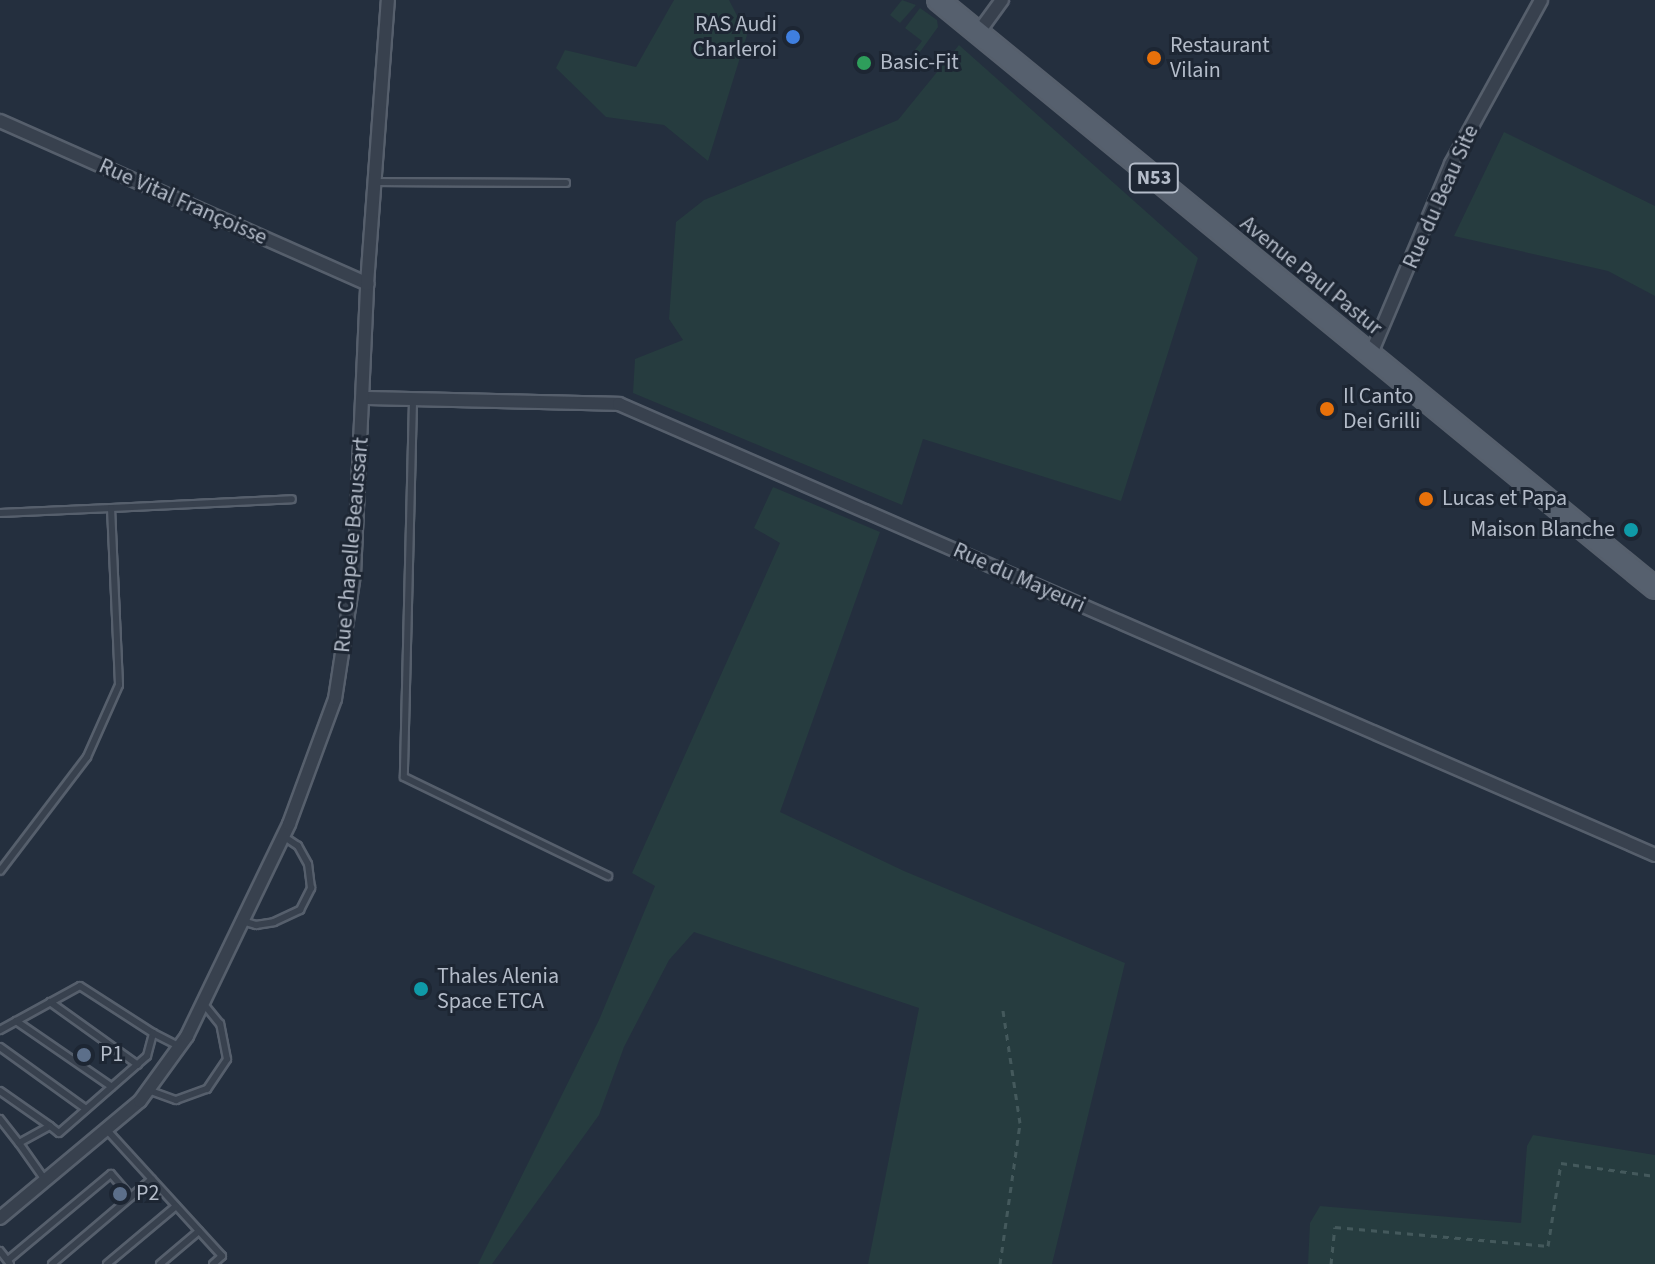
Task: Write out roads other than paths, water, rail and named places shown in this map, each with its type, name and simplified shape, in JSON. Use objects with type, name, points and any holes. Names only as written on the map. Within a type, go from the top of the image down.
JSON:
[{"type":"main road","name":"Avenue Paul Pastur","points":[[938,0],[1655,588]]},
{"type":"street","name":"Rue Chapelle Beaussart","points":[[0,1218],[148,1090],[180,1047],[283,836],[315,760],[335,699],[354,575],[367,284],[388,0]]},
{"type":"street","points":[[978,33],[1002,0]]},
{"type":"street","name":"Rue du Beau Site","points":[[1370,356],[1451,164],[1541,0]]},
{"type":"street","name":"Rue Vital Françoisse","points":[[0,121],[367,284]]},
{"type":"street","name":"Rue du Mayeuri","points":[[363,398],[619,404],[1655,855]]},
{"type":"lane","points":[[374,182],[566,183]]},
{"type":"lane","points":[[413,401],[404,777],[608,876]]},
{"type":"lane","points":[[0,513],[292,499]]},
{"type":"lane","points":[[0,871],[87,757],[119,685],[111,508]]},
{"type":"lane","points":[[242,921],[256,925],[300,910],[311,888],[308,864],[298,846],[283,836]]},
{"type":"lane","points":[[0,1030],[80,986],[180,1047]]},
{"type":"lane","points":[[50,1002],[138,1065]]},
{"type":"lane","points":[[148,1090],[176,1100],[207,1089],[227,1059],[220,1024],[203,1003]]},
{"type":"lane","points":[[16,1021],[112,1087]]},
{"type":"lane","points":[[0,1091],[59,1133],[147,1056],[153,1033]]},
{"type":"lane","points":[[0,1047],[86,1109]]},
{"type":"lane","points":[[0,1119],[45,1180]]},
{"type":"lane","points":[[19,1143],[50,1126]]},
{"type":"lane","points":[[106,1129],[222,1256],[213,1264]]},
{"type":"lane","points":[[0,1251],[9,1262],[111,1174],[131,1197]]},
{"type":"lane","points":[[52,1264],[152,1179]]},
{"type":"lane","points":[[107,1264],[176,1206]]},
{"type":"lane","points":[[160,1264],[199,1231]]},
{"type":"place","name":"RAS Audi Charleroi","points":[[793,37]]},
{"type":"place","name":"Restaurant Vilain","points":[[1154,58]]},
{"type":"place","name":"Basic-Fit","points":[[864,63]]},
{"type":"place","name":"Il Canto Dei Grilli","points":[[1327,409]]},
{"type":"place","name":"Lucas et Papa","points":[[1426,499]]},
{"type":"place","name":"Maison Blanche","points":[[1631,530]]},
{"type":"place","name":"Thales Alenia Space ETCA","points":[[421,989]]},
{"type":"place","name":"P1","points":[[84,1055]]},
{"type":"place","name":"P2","points":[[120,1194]]}]
